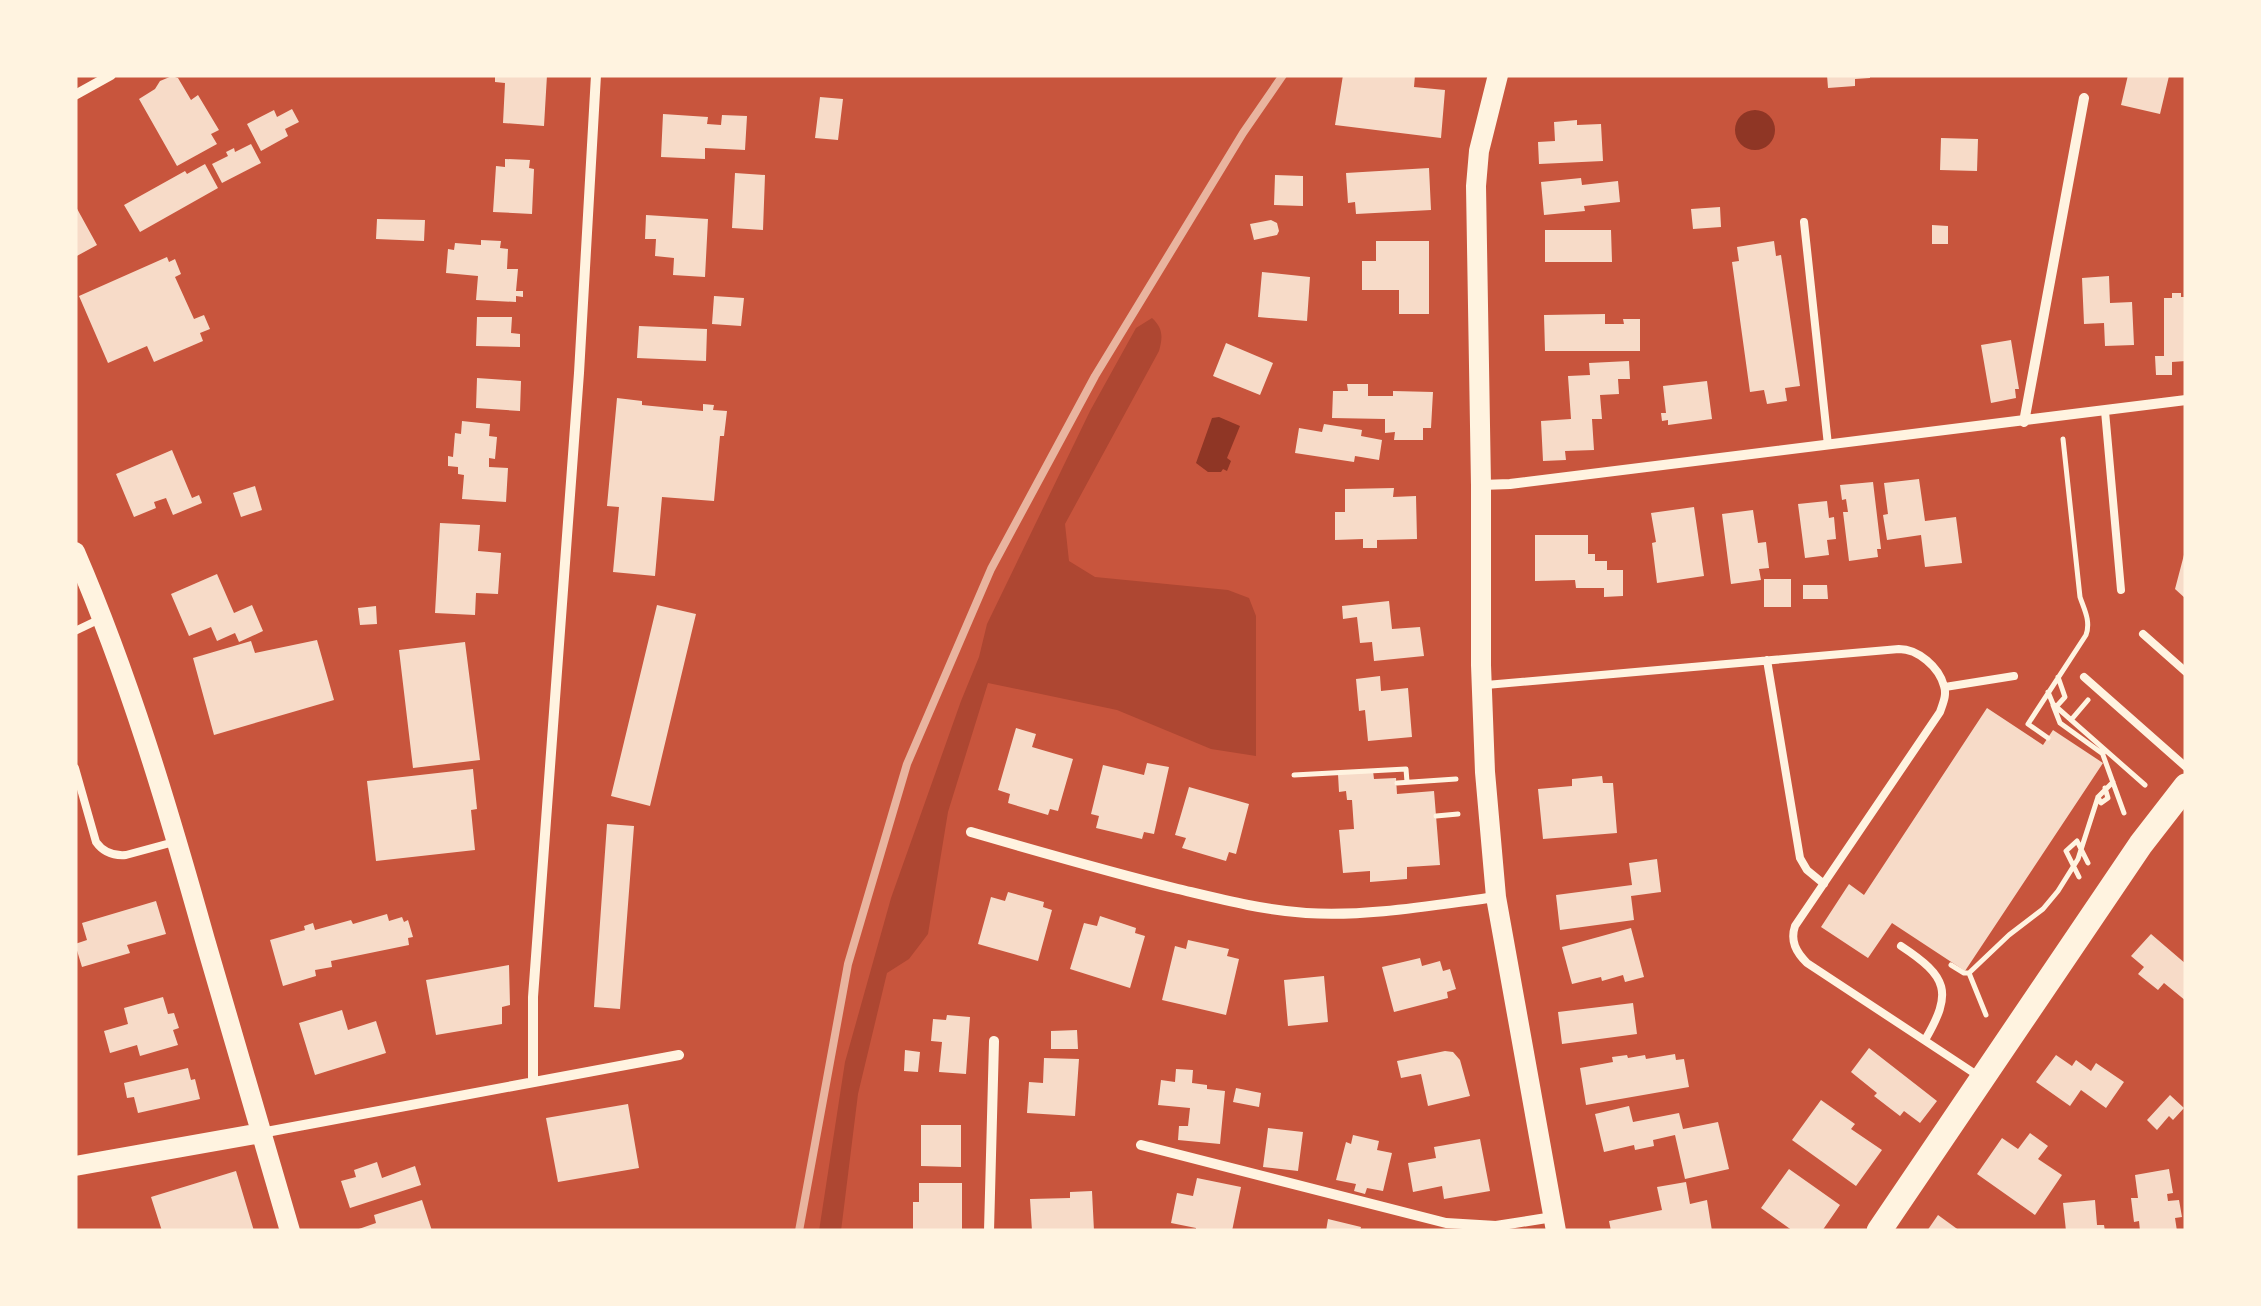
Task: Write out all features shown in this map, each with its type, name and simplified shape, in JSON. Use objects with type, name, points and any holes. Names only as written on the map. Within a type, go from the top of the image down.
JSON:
[{"type":"main road","points":[[1498,75],[1479,150],[1476,186],[1485,772],[1496,898],[1555,1224]]},
{"type":"main road","points":[[75,552],[138,715],[290,1231]]},
{"type":"main road","points":[[1879,1231],[2141,844],[2186,786]]},
{"type":"main road","points":[[75,1166],[261,1133]]},
{"type":"street","points":[[75,96],[110,75]]},
{"type":"street","points":[[533,1082],[532,997],[578,392],[596,75]]},
{"type":"street","points":[[2024,422],[2084,98]]},
{"type":"street","points":[[1481,485],[2186,400]]},
{"type":"street","points":[[972,832],[1116,874],[1250,906],[1308,914],[1361,913],[1496,898]]},
{"type":"street","points":[[989,1231],[994,1040]]},
{"type":"street","points":[[261,1133],[679,1055]]},
{"type":"street","points":[[1141,1145],[1446,1224],[1555,1224]]},
{"type":"lane","points":[[1804,222],[1828,445]]},
{"type":"lane","points":[[2106,411],[2121,590]]},
{"type":"lane","points":[[75,630],[102,618]]},
{"type":"lane","points":[[2143,634],[2186,672]]},
{"type":"lane","points":[[1481,686],[1914,651],[1929,663],[1945,688],[1940,712],[1793,934],[1796,950],[1807,962],[1981,1078]]},
{"type":"lane","points":[[1767,660],[1800,858],[1824,884]]},
{"type":"lane","points":[[1945,688],[2014,676]]},
{"type":"lane","points":[[2084,678],[2186,767]]},
{"type":"lane","points":[[75,768],[100,847],[121,856],[177,842]]},
{"type":"lane","points":[[1901,946],[1932,970],[1942,988],[1941,1010],[1924,1040]]},
{"type":"path","points":[[2048,738],[2028,724],[2088,628],[2080,597],[2063,439]]},
{"type":"path","points":[[2054,706],[2065,697],[2058,677]]},
{"type":"path","points":[[2048,692],[2060,723],[2103,754]]},
{"type":"path","points":[[2054,706],[2145,786]]},
{"type":"path","points":[[2100,746],[2124,813]]},
{"type":"path","points":[[1294,775],[1406,769],[1407,782]]},
{"type":"path","points":[[1397,783],[1456,779]]},
{"type":"path","points":[[1948,960],[1964,973],[1970,973],[2043,909],[2074,866],[2098,797],[2113,782]]},
{"type":"path","points":[[1436,816],[1458,814]]},
{"type":"path","points":[[2078,877],[2066,851],[2078,841],[2088,864]]},
{"type":"path","points":[[1970,973],[1986,1015]]},
{"type":"shaded area","points":[[1755,110],[1769,116],[1775,130],[1769,144],[1755,150],[1741,144],[1735,130],[1741,116]]},
{"type":"shaded area","points":[[1152,318],[1161,333],[1159,351],[1065,524],[1069,561],[1095,577],[1228,590],[1249,598],[1256,616],[1256,756],[1211,749],[1117,710],[988,683],[948,812],[928,934],[909,959],[887,973],[858,1094],[841,1231],[819,1231],[845,1062],[891,898],[979,657],[987,624],[1090,411],[1136,328]]},
{"type":"shaded area","points":[[1212,418],[1240,426],[1227,458],[1231,461],[1227,471],[1208,472],[1196,463]]},
{"type":"building","points":[[495,75],[547,75],[544,126],[503,123],[505,83],[495,82]]},
{"type":"building","points":[[1343,75],[1415,75],[1414,87],[1445,90],[1441,138],[1335,125]]},
{"type":"building","points":[[1827,75],[1870,78],[1855,79],[1855,86],[1828,88]]},
{"type":"building","points":[[2128,75],[2169,76],[2160,114],[2121,105]]},
{"type":"building","points":[[172,76],[178,78],[191,100],[198,95],[219,130],[211,134],[217,144],[177,166],[139,99]]},
{"type":"building","points":[[820,97],[843,99],[838,140],[815,138]]},
{"type":"building","points":[[292,109],[299,122],[285,129],[288,136],[261,151],[247,124],[274,110],[277,117]]},
{"type":"building","points":[[663,114],[708,117],[707,124],[721,125],[722,115],[747,116],[745,150],[705,148],[705,159],[661,157]]},
{"type":"building","points":[[1577,120],[1577,125],[1601,124],[1603,161],[1539,164],[1538,142],[1555,141],[1554,122]]},
{"type":"building","points":[[1941,138],[1978,139],[1977,171],[1940,170]]},
{"type":"building","points":[[251,144],[261,163],[222,183],[212,164],[228,156],[226,152]]},
{"type":"building","points":[[505,159],[530,160],[529,168],[534,169],[532,214],[493,212],[496,166],[505,167]]},
{"type":"building","points":[[205,164],[218,188],[140,232],[124,205]]},
{"type":"building","points":[[1429,168],[1431,210],[1356,214],[1355,202],[1348,203],[1346,173]]},
{"type":"building","points":[[735,173],[765,175],[763,230],[732,228]]},
{"type":"building","points":[[1275,175],[1303,176],[1303,206],[1274,205]]},
{"type":"building","points":[[1581,178],[1582,185],[1618,181],[1620,202],[1544,215],[1541,182]]},
{"type":"building","points":[[75,205],[97,245],[75,257]]},
{"type":"building","points":[[1720,207],[1721,227],[1693,229],[1691,209]]},
{"type":"building","points":[[646,215],[708,219],[705,277],[673,275],[674,258],[655,256],[656,239],[645,239]]},
{"type":"building","points":[[377,219],[425,220],[424,241],[376,239]]},
{"type":"building","points":[[1271,220],[1277,223],[1277,235],[1254,240],[1250,224]]},
{"type":"building","points":[[1932,225],[1948,226],[1948,244],[1932,244]]},
{"type":"building","points":[[1545,230],[1611,230],[1612,262],[1545,262]]},
{"type":"building","points":[[481,240],[501,241],[500,248],[508,249],[507,269],[518,269],[516,291],[523,291],[523,297],[516,296],[516,302],[476,300],[478,276],[446,273],[448,249],[454,250],[455,243],[481,245]]},
{"type":"building","points":[[1376,241],[1429,241],[1429,314],[1399,314],[1399,290],[1362,290],[1362,261],[1376,261]]},
{"type":"building","points":[[1774,241],[1776,256],[1781,255],[1800,386],[1785,388],[1787,401],[1767,404],[1764,390],[1750,392],[1732,262],[1739,261],[1737,247]]},
{"type":"building","points":[[167,257],[169,262],[175,259],[181,274],[175,277],[194,319],[204,315],[210,329],[200,333],[203,341],[154,362],[147,346],[108,363],[79,296]]},
{"type":"building","points":[[1262,272],[1310,277],[1307,321],[1258,317]]},
{"type":"building","points":[[2109,276],[2110,303],[2132,302],[2134,345],[2105,346],[2104,323],[2084,324],[2082,278]]},
{"type":"building","points":[[2172,293],[2186,297],[2186,361],[2172,362],[2172,375],[2156,375],[2155,356],[2164,356],[2164,298],[2172,298]]},
{"type":"building","points":[[714,296],[744,298],[741,326],[712,324]]},
{"type":"building","points":[[1605,314],[1605,324],[1640,319],[1640,351],[1545,351],[1544,315]]},
{"type":"building","points":[[477,317],[512,317],[511,333],[520,334],[520,347],[476,346]]},
{"type":"building","points":[[639,326],[707,329],[706,361],[637,358]]},
{"type":"building","points":[[2011,340],[2019,389],[2015,389],[2016,398],[1991,403],[1981,345]]},
{"type":"building","points":[[1226,343],[1273,363],[1260,395],[1213,376]]},
{"type":"building","points":[[1629,361],[1630,379],[1618,379],[1619,394],[1600,395],[1602,419],[1592,419],[1594,450],[1565,451],[1566,460],[1543,461],[1541,421],[1571,419],[1568,376],[1590,375],[1589,363]]},
{"type":"building","points":[[477,378],[521,381],[520,411],[476,408]]},
{"type":"building","points":[[1707,381],[1712,419],[1668,425],[1668,420],[1662,421],[1661,413],[1666,413],[1663,386]]},
{"type":"building","points":[[1347,384],[1368,384],[1368,396],[1393,396],[1393,391],[1433,392],[1431,428],[1423,428],[1423,440],[1394,440],[1395,432],[1385,433],[1385,419],[1332,418],[1333,391],[1348,391]]},
{"type":"building","points":[[617,398],[642,401],[642,405],[703,411],[703,404],[714,405],[713,410],[727,411],[724,436],[720,436],[714,501],[662,497],[655,576],[613,572],[619,507],[607,506]]},
{"type":"building","points":[[462,421],[490,424],[489,436],[497,437],[495,459],[489,458],[489,467],[508,468],[506,502],[462,499],[464,475],[458,474],[458,467],[448,466],[448,456],[453,457],[455,433],[461,434]]},
{"type":"building","points":[[1324,424],[1362,430],[1361,436],[1382,440],[1379,460],[1355,456],[1354,462],[1295,453],[1299,428],[1322,432]]},
{"type":"building","points":[[172,450],[192,498],[199,495],[202,503],[173,515],[166,498],[154,502],[156,508],[134,517],[116,474]]},
{"type":"building","points":[[1919,479],[1925,521],[1956,517],[1962,563],[1925,567],[1921,535],[1887,540],[1884,483]]},
{"type":"building","points":[[1873,482],[1881,549],[1877,549],[1878,557],[1849,561],[1843,512],[1848,512],[1840,485]]},
{"type":"building","points":[[255,486],[262,510],[241,517],[233,493]]},
{"type":"building","points":[[1394,488],[1393,497],[1416,496],[1417,539],[1377,540],[1377,548],[1363,548],[1363,539],[1335,540],[1335,512],[1345,512],[1345,489]]},
{"type":"building","points":[[1827,501],[1829,518],[1834,517],[1836,539],[1827,540],[1829,555],[1805,558],[1798,504]]},
{"type":"building","points":[[1694,507],[1704,576],[1657,583],[1651,513]]},
{"type":"building","points":[[1753,510],[1758,543],[1766,542],[1769,568],[1759,569],[1761,580],[1731,584],[1722,514]]},
{"type":"building","points":[[440,523],[480,525],[478,551],[501,553],[498,594],[476,593],[475,615],[435,613]]},
{"type":"building","points":[[1535,535],[1588,535],[1588,554],[1595,554],[1595,561],[1607,561],[1607,570],[1623,570],[1623,596],[1604,597],[1604,588],[1576,588],[1575,580],[1535,581]]},
{"type":"building","points":[[2186,552],[2186,599],[2175,589]]},
{"type":"building","points":[[217,574],[234,613],[252,605],[263,631],[239,642],[235,633],[217,641],[211,627],[189,636],[171,594]]},
{"type":"building","points":[[1764,579],[1791,579],[1791,607],[1764,607]]},
{"type":"building","points":[[1803,585],[1827,585],[1828,599],[1803,599]]},
{"type":"building","points":[[1389,601],[1392,629],[1420,627],[1424,656],[1374,661],[1372,642],[1360,643],[1357,617],[1343,619],[1342,606]]},
{"type":"building","points":[[657,605],[696,614],[650,806],[611,796]]},
{"type":"building","points":[[376,606],[377,624],[360,625],[358,608]]},
{"type":"building","points":[[317,640],[334,700],[214,735],[193,658],[251,641],[255,653]]},
{"type":"building","points":[[465,642],[480,760],[413,768],[399,650]]},
{"type":"building","points":[[1380,676],[1381,691],[1408,688],[1412,737],[1368,741],[1365,710],[1359,711],[1356,679]]},
{"type":"building","points":[[1987,708],[2043,745],[2053,730],[2103,763],[1965,971],[1892,923],[1868,958],[1821,927],[1849,884],[1864,895]]},
{"type":"building","points":[[1016,728],[1036,734],[1032,747],[1073,759],[1058,811],[1050,809],[1048,815],[1008,803],[1010,794],[998,790]]},
{"type":"building","points":[[1147,763],[1169,767],[1154,834],[1144,832],[1142,839],[1096,828],[1099,816],[1091,814],[1103,765],[1144,775]]},
{"type":"building","points":[[473,769],[477,809],[471,810],[475,850],[376,861],[367,781]]},
{"type":"building","points":[[1373,771],[1374,779],[1396,778],[1397,794],[1434,791],[1440,865],[1407,867],[1407,879],[1370,882],[1370,871],[1343,873],[1339,830],[1354,829],[1352,800],[1347,800],[1346,791],[1339,792],[1338,774]]},
{"type":"building","points":[[1602,776],[1603,783],[1613,783],[1617,833],[1543,839],[1538,789],[1572,786],[1572,779]]},
{"type":"building","points":[[1189,787],[1249,804],[1236,854],[1229,852],[1226,861],[1182,848],[1186,838],[1175,835]]},
{"type":"building","points":[[607,824],[634,826],[620,1009],[594,1007]]},
{"type":"building","points":[[1657,859],[1661,892],[1631,896],[1634,920],[1560,930],[1556,895],[1632,885],[1629,863]]},
{"type":"building","points":[[1008,892],[1044,902],[1043,907],[1052,910],[1038,961],[978,944],[991,897],[1005,901]]},
{"type":"building","points":[[156,901],[166,934],[127,945],[130,953],[82,967],[75,944],[87,940],[82,923]]},
{"type":"building","points":[[387,914],[389,921],[402,917],[404,922],[408,920],[413,937],[408,938],[409,945],[331,961],[332,967],[315,970],[316,976],[283,986],[270,940],[305,930],[304,926],[313,923],[315,930]]},
{"type":"building","points":[[1100,916],[1136,928],[1135,933],[1145,936],[1130,988],[1070,969],[1084,923],[1097,926]]},
{"type":"building","points":[[1631,928],[1644,977],[1625,982],[1623,975],[1602,981],[1601,977],[1572,984],[1562,947]]},
{"type":"building","points":[[2151,934],[2186,964],[2186,1001],[2164,983],[2158,990],[2138,974],[2144,967],[2131,956]]},
{"type":"building","points":[[1188,940],[1229,949],[1227,956],[1239,959],[1226,1015],[1162,1000],[1175,946],[1186,949]]},
{"type":"building","points":[[1420,958],[1422,966],[1440,961],[1443,971],[1450,969],[1456,989],[1447,992],[1448,998],[1394,1012],[1382,967]]},
{"type":"building","points":[[509,965],[510,1005],[502,1007],[502,1024],[436,1035],[426,980]]},
{"type":"building","points":[[1324,976],[1328,1022],[1288,1026],[1284,980]]},
{"type":"building","points":[[163,997],[168,1014],[174,1013],[179,1028],[173,1030],[178,1045],[140,1056],[137,1045],[110,1053],[104,1031],[128,1024],[124,1008]]},
{"type":"building","points":[[1633,1003],[1637,1034],[1562,1044],[1558,1012]]},
{"type":"building","points":[[342,1010],[348,1030],[376,1021],[386,1053],[315,1075],[299,1023]]},
{"type":"building","points":[[947,1015],[970,1017],[966,1074],[939,1072],[942,1042],[931,1041],[933,1019],[946,1020]]},
{"type":"building","points":[[1077,1030],[1078,1049],[1051,1049],[1051,1031]]},
{"type":"building","points":[[1869,1048],[1937,1101],[1920,1123],[1904,1111],[1900,1116],[1851,1072]]},
{"type":"building","points":[[905,1050],[920,1052],[918,1072],[904,1071]]},
{"type":"building","points":[[1453,1052],[1460,1060],[1470,1096],[1428,1106],[1421,1074],[1401,1078],[1397,1061]]},
{"type":"building","points":[[1675,1054],[1676,1060],[1684,1059],[1689,1087],[1586,1105],[1580,1068],[1613,1062],[1612,1057],[1645,1055],[1646,1059]]},
{"type":"building","points":[[2056,1055],[2072,1066],[2076,1060],[2091,1071],[2096,1063],[2124,1082],[2106,1108],[2081,1090],[2070,1106],[2036,1082]]},
{"type":"building","points":[[1044,1058],[1079,1059],[1075,1116],[1027,1113],[1029,1082],[1043,1083]]},
{"type":"building","points":[[188,1068],[200,1099],[138,1113],[134,1097],[127,1098],[124,1083]]},
{"type":"building","points":[[1176,1069],[1193,1070],[1192,1083],[1225,1091],[1220,1144],[1178,1140],[1179,1126],[1188,1126],[1190,1108],[1158,1105],[1161,1080],[1175,1082]]},
{"type":"building","points":[[1236,1088],[1261,1093],[1259,1107],[1233,1102]]},
{"type":"building","points":[[2170,1095],[2184,1108],[2173,1120],[2169,1116],[2157,1130],[2147,1120]]},
{"type":"building","points":[[1821,1100],[1855,1124],[1851,1129],[1882,1150],[1856,1186],[1792,1140]]},
{"type":"building","points":[[628,1104],[639,1168],[558,1182],[546,1118]]},
{"type":"building","points":[[1629,1106],[1633,1122],[1679,1113],[1683,1129],[1718,1122],[1729,1169],[1685,1179],[1675,1135],[1653,1140],[1654,1146],[1635,1150],[1634,1145],[1604,1152],[1595,1114]]},
{"type":"building","points":[[921,1125],[961,1125],[961,1167],[921,1166]]},
{"type":"building","points":[[1268,1128],[1303,1132],[1298,1171],[1263,1167]]},
{"type":"building","points":[[2030,1133],[2048,1146],[2038,1159],[2062,1175],[2035,1215],[1977,1174],[2002,1138],[2018,1149]]},
{"type":"building","points":[[1353,1135],[1379,1141],[1377,1150],[1392,1153],[1383,1191],[1367,1188],[1365,1194],[1354,1191],[1356,1184],[1336,1180],[1346,1142],[1351,1144]]},
{"type":"building","points":[[1480,1139],[1490,1191],[1444,1199],[1442,1186],[1413,1192],[1408,1163],[1436,1158],[1434,1147]]},
{"type":"building","points":[[377,1162],[382,1178],[415,1166],[421,1185],[350,1208],[341,1181],[356,1177],[354,1170]]},
{"type":"building","points":[[1789,1169],[1840,1205],[1822,1231],[1793,1231],[1761,1208]]},
{"type":"building","points":[[2169,1169],[2173,1193],[2167,1194],[2168,1201],[2179,1200],[2182,1217],[2175,1218],[2177,1231],[2140,1231],[2139,1221],[2134,1222],[2131,1198],[2138,1198],[2135,1175]]},
{"type":"building","points":[[236,1171],[254,1231],[162,1231],[151,1197]]},
{"type":"building","points":[[1197,1178],[1241,1187],[1232,1231],[1196,1231],[1171,1223],[1177,1193],[1193,1196]]},
{"type":"building","points":[[1686,1182],[1690,1204],[1707,1200],[1712,1231],[1611,1231],[1609,1221],[1662,1210],[1657,1187]]},
{"type":"building","points":[[919,1183],[962,1183],[962,1230],[913,1230],[913,1202],[919,1202]]},
{"type":"building","points":[[1092,1191],[1094,1231],[1032,1231],[1030,1199],[1070,1198],[1070,1192]]},
{"type":"building","points":[[422,1200],[432,1231],[353,1231],[376,1223],[374,1215]]},
{"type":"building","points":[[2095,1200],[2097,1225],[2104,1225],[2105,1231],[2066,1231],[2063,1203]]},
{"type":"building","points":[[1938,1215],[1960,1231],[1927,1231]]},
{"type":"building","points":[[1328,1219],[1361,1227],[1360,1231],[1326,1231]]},
{"type":"railway","points":[[799,1231],[848,964],[907,764],[991,569],[1095,376],[1243,133],[1283,75]]}]
